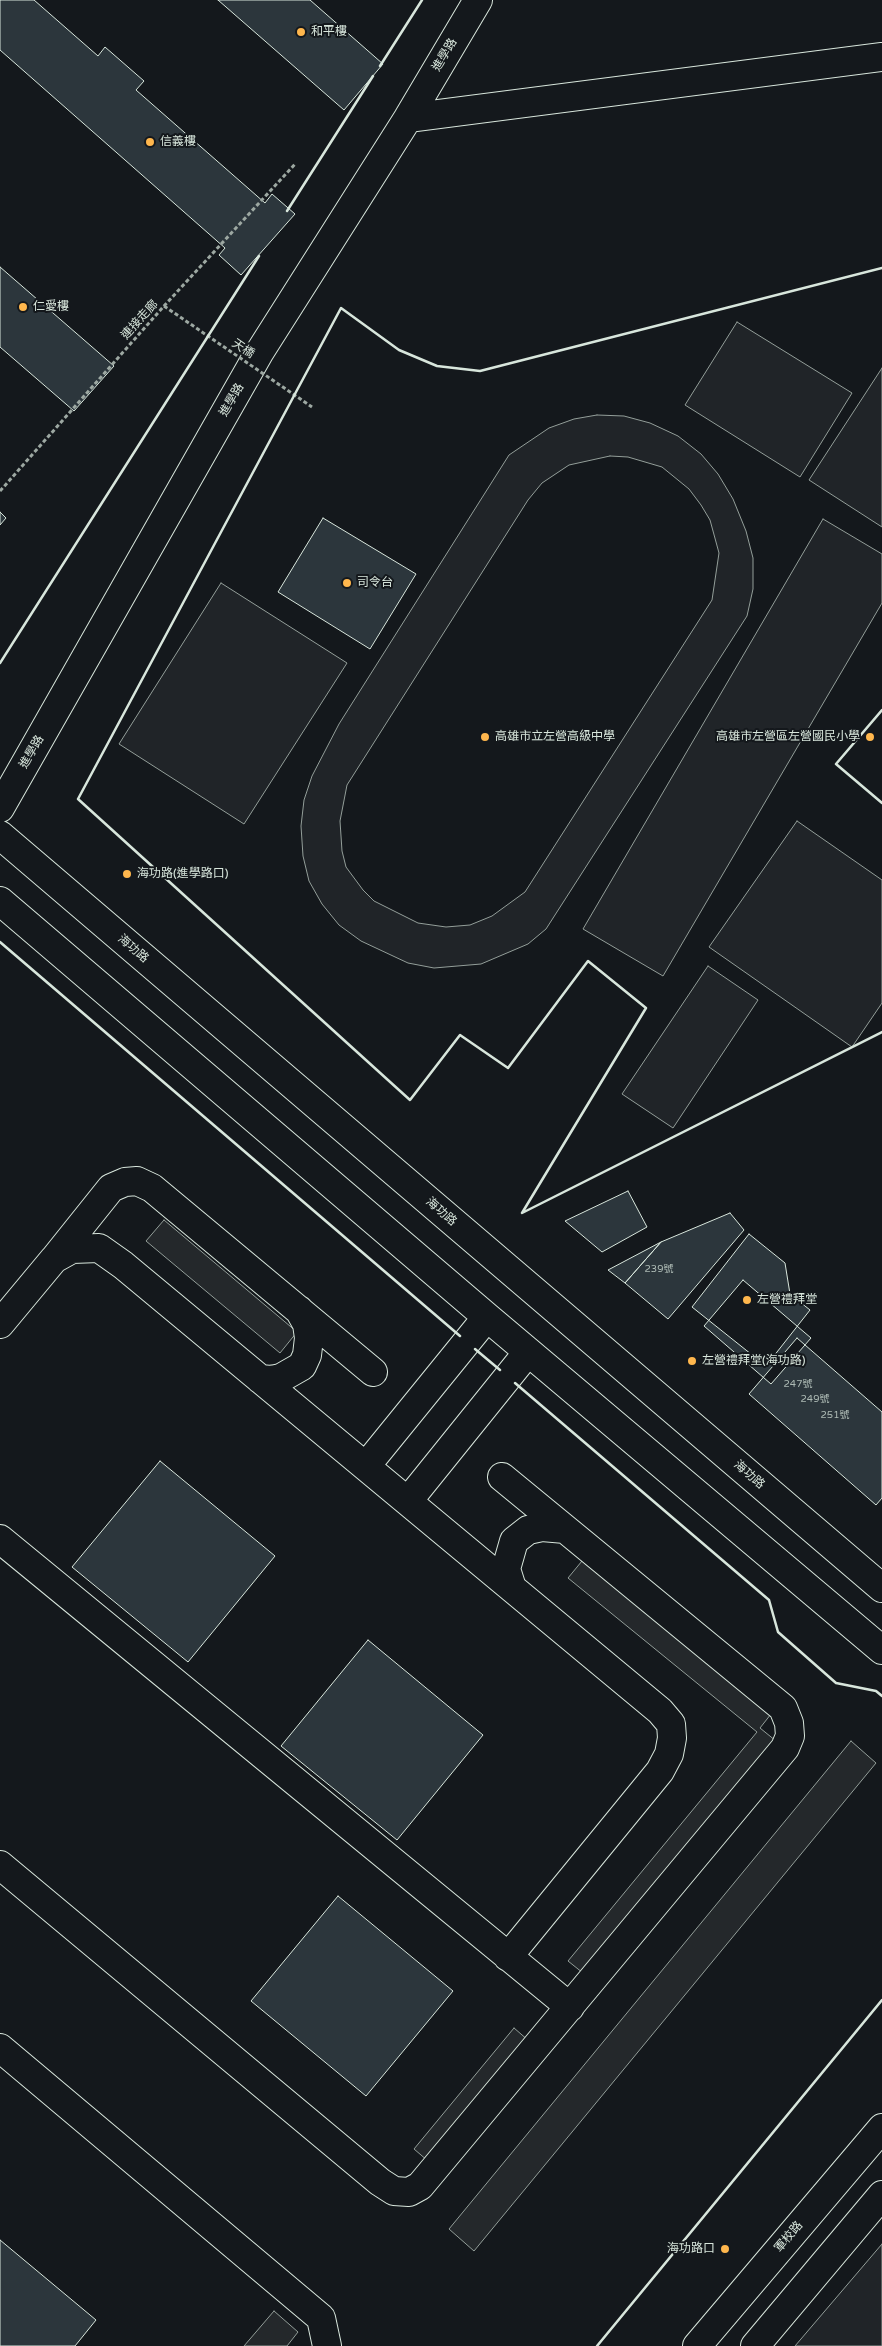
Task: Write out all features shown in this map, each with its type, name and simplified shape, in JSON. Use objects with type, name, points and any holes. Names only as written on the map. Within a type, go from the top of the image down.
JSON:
[{"type":"street","name":"進學路","points":[[0,808],[259,353],[408,118],[478,0]]},
{"type":"street","points":[[408,118],[882,57]]},
{"type":"street","name":"海功路","points":[[0,835],[882,1588]]},
{"type":"street","points":[[0,902],[487,1318],[882,1650]]},
{"type":"street","points":[[0,1324],[111,1188],[125,1182],[137,1181],[152,1188],[373,1372]]},
{"type":"street","points":[[95,1208],[93,1218],[100,1240],[123,1265]]},
{"type":"street","points":[[54,1259],[72,1250],[99,1248],[123,1265],[660,1711],[670,1724],[672,1738],[669,1754],[660,1771],[508,1957]]},
{"type":"street","points":[[299,1310],[307,1324],[309,1338],[307,1355],[295,1393],[299,1411]]},
{"type":"street","points":[[366,1466],[487,1318]]},
{"type":"street","points":[[260,1379],[271,1380],[281,1378],[302,1366],[317,1354],[338,1350],[350,1354]]},
{"type":"street","points":[[408,1502],[528,1352]]},
{"type":"street","points":[[0,1865],[372,2176],[394,2191],[409,2192],[420,2186],[570,2008],[785,1748],[790,1736],[789,1723],[782,1708],[508,1482],[521,1514],[518,1531],[506,1569],[512,1588]]},
{"type":"street","points":[[469,1552],[493,1554],[528,1530],[542,1526],[565,1529]]},
{"type":"street","points":[[0,1539],[570,2008]]},
{"type":"street","points":[[0,2048],[321,2318],[327,2346]]},
{"type":"street","name":"軍校路","points":[[697,2346],[882,2128]]},
{"type":"street","points":[[756,2346],[882,2195]]},
{"type":"path","name":"連接走廊","points":[[0,490],[164,306],[296,163]]},
{"type":"path","name":"天橋","points":[[164,306],[312,407]]},
{"type":"shaded area","points":[[737,322],[852,393],[800,477],[685,405]]},
{"type":"shaded area","points":[[882,368],[882,527],[809,480]]},
{"type":"shaded area","points":[[597,415],[624,416],[650,423],[678,436],[701,454],[718,474],[733,499],[746,531],[753,558],[753,589],[747,616],[546,929],[528,944],[481,964],[434,968],[408,963],[361,941],[339,925],[322,904],[309,881],[303,856],[301,826],[304,800],[312,776],[339,724],[509,455],[549,428],[574,419]],"holes":[[[610,456],[628,457],[662,467],[689,489],[710,520],[719,553],[712,600],[525,892],[492,916],[470,925],[446,927],[418,923],[374,901],[346,867],[342,851],[340,821],[347,785],[528,500],[542,483],[569,465]]]},
{"type":"shaded area","points":[[823,519],[882,554],[882,603],[663,976],[583,929]]},
{"type":"shaded area","points":[[221,583],[347,663],[244,824],[119,744]]},
{"type":"shaded area","points":[[797,821],[882,880],[882,1003],[852,1047],[709,947]]},
{"type":"shaded area","points":[[708,966],[758,1000],[673,1128],[622,1094]]},
{"type":"shaded area","points":[[164,1220],[297,1332],[280,1353],[146,1241]]},
{"type":"shaded area","points":[[582,1561],[771,1714],[760,1728],[776,1741],[583,1973],[568,1961],[757,1732],[568,1578]]},
{"type":"shaded area","points":[[851,1741],[876,1763],[474,2251],[449,2229]]},
{"type":"shaded area","points":[[514,2028],[529,2041],[428,2161],[414,2149]]},
{"type":"shaded area","points":[[882,2244],[882,2346],[795,2346]]},
{"type":"shaded area","points":[[274,2311],[298,2332],[287,2346],[244,2346]]},
{"type":"building","name":"信義樓","points":[[0,0],[34,0],[98,56],[105,47],[144,81],[136,90],[265,203],[272,194],[295,214],[241,275],[219,255],[225,248],[0,50]]},
{"type":"building","name":"和平樓","points":[[218,0],[310,0],[383,64],[344,110]]},
{"type":"building","name":"仁愛樓","points":[[0,267],[114,366],[74,411],[0,347]]},
{"type":"building","points":[[0,512],[6,518],[0,525]]},
{"type":"building","name":"司令台","points":[[323,518],[416,574],[370,649],[278,592]]},
{"type":"building","points":[[628,1191],[647,1227],[602,1252],[565,1221]]},
{"type":"building","points":[[730,1213],[744,1230],[668,1319],[625,1283],[661,1242]]},
{"type":"building","name":"左營禮拜堂","points":[[749,1234],[785,1263],[790,1294],[810,1310],[766,1366],[692,1307]]},
{"type":"building","points":[[661,1242],[625,1283],[608,1270]]},
{"type":"building","points":[[743,1280],[811,1338],[771,1384],[704,1326]]},
{"type":"building","points":[[797,1338],[882,1412],[882,1498],[876,1505],[749,1394]]},
{"type":"building","points":[[160,1461],[275,1556],[188,1662],[72,1567]]},
{"type":"building","points":[[368,1640],[483,1735],[397,1840],[281,1746]]},
{"type":"building","points":[[338,1896],[453,1991],[366,2096],[251,2001]]},
{"type":"building","points":[[0,2240],[96,2320],[75,2346],[0,2346]]},
{"type":"wall","points":[[380,66],[422,0]]},
{"type":"wall","points":[[287,211],[373,76]]},
{"type":"wall","points":[[0,663],[259,256]]},
{"type":"wall","points":[[882,268],[480,371],[437,366],[399,350],[341,308],[78,799],[410,1100],[460,1035],[508,1068],[588,961],[646,1008],[522,1213],[882,1032]]},
{"type":"wall","points":[[882,710],[836,764],[882,803]]},
{"type":"wall","points":[[0,942],[460,1336]]},
{"type":"wall","points":[[475,1349],[500,1370]]},
{"type":"wall","points":[[515,1383],[769,1600],[778,1632],[836,1683],[876,1691],[882,1696]]},
{"type":"wall","points":[[597,2346],[882,2000]]},
{"type":"place","name":"和平樓","points":[[301,32]]},
{"type":"place","name":"信義樓","points":[[150,142]]},
{"type":"place","name":"仁愛樓","points":[[23,307]]},
{"type":"place","name":"司令台","points":[[347,583]]},
{"type":"place","name":"高雄市立左營高級中學","points":[[485,737]]},
{"type":"place","name":"高雄市左營區左營國民小學","points":[[870,737]]},
{"type":"place","name":"海功路(進學路口)","points":[[127,874]]},
{"type":"place","name":"左營禮拜堂","points":[[747,1300]]},
{"type":"place","name":"左營禮拜堂(海功路)","points":[[692,1361]]},
{"type":"place","name":"海功路口","points":[[725,2249]]}]
